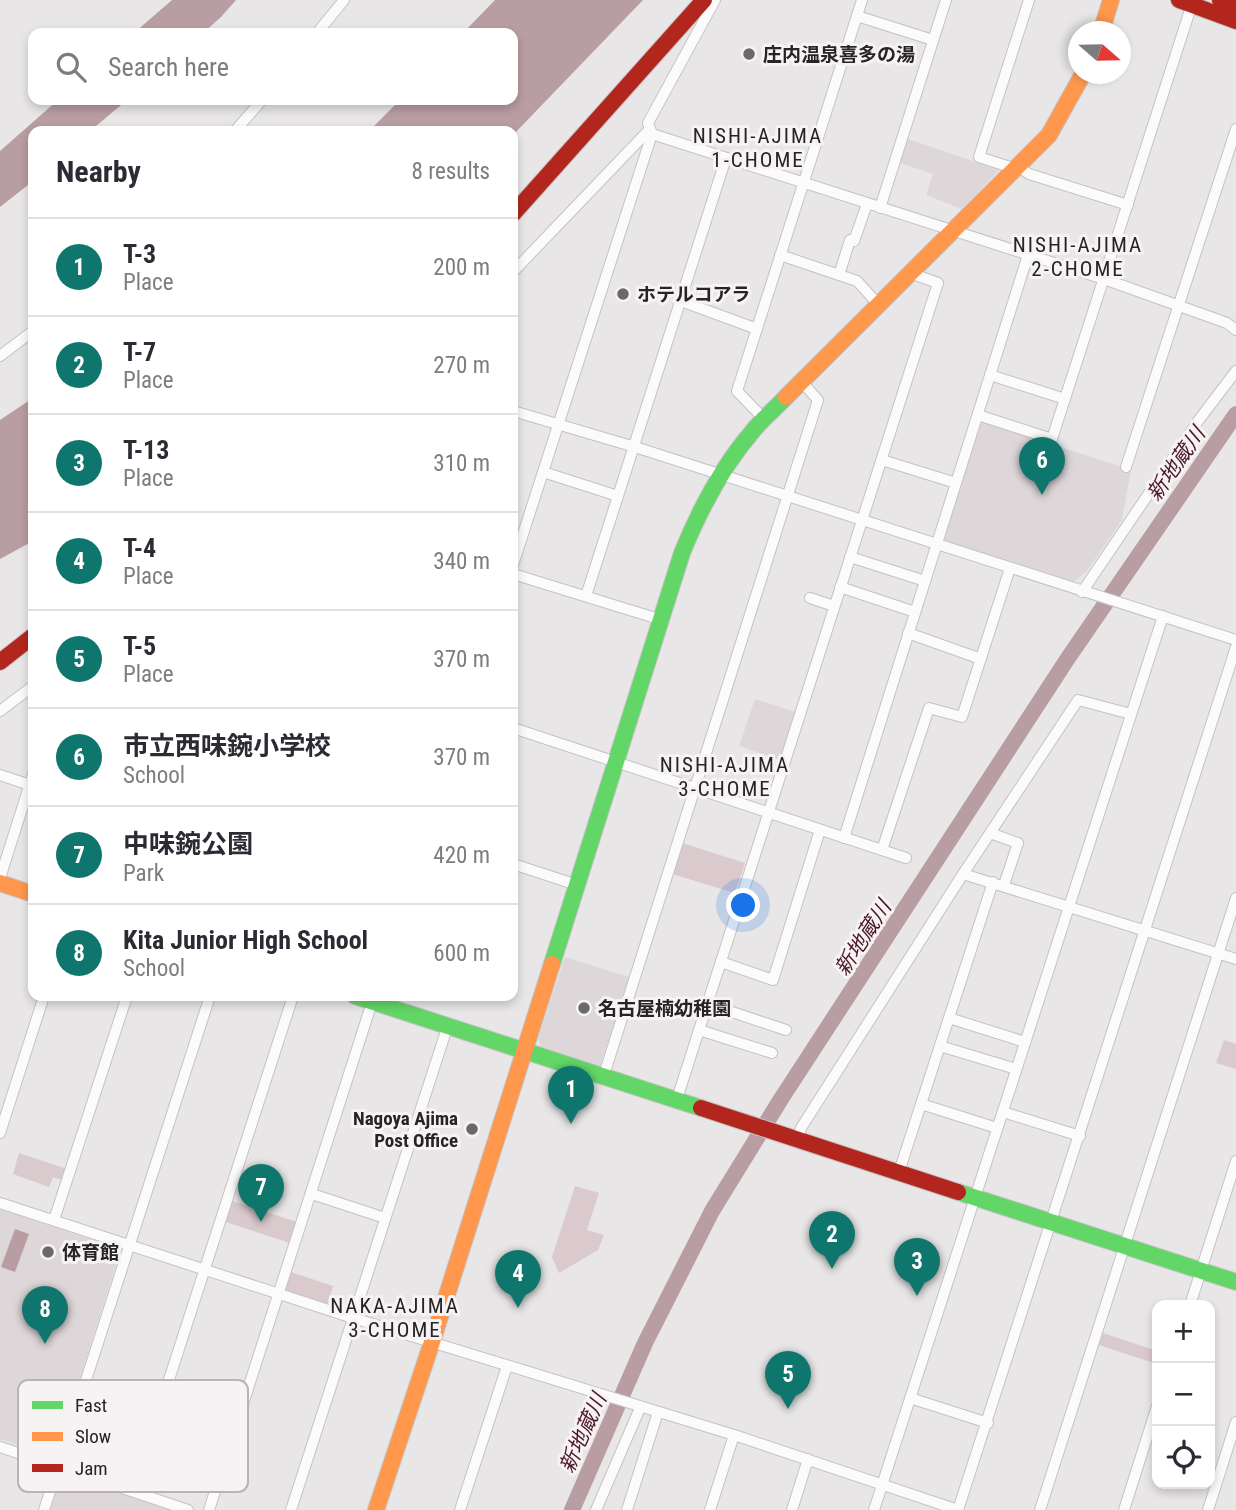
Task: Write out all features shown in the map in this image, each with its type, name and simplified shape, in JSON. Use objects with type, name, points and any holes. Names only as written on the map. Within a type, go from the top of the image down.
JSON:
[{"type":"main road","points":[[518,208],[704,0]]},
{"type":"main road","points":[[1104,21],[1111,0]]},
{"type":"main road","points":[[1220,0],[1236,5]]},
{"type":"main road","points":[[1186,1],[1236,20]]},
{"type":"main road","points":[[376,1510],[428,1340],[524,1052],[691,530],[720,475],[752,431],[1018,168],[1049,135],[1078,84]]},
{"type":"main road","points":[[0,662],[28,640]]},
{"type":"main road","points":[[0,883],[28,892]]},
{"type":"main road","points":[[379,1001],[676,1102],[1236,1282]]},
{"type":"street","points":[[321,28],[344,0]]},
{"type":"street","points":[[518,550],[650,132],[648,123],[715,0]]},
{"type":"street","points":[[764,419],[737,391],[862,0]]},
{"type":"street","points":[[880,208],[946,0]]},
{"type":"street","points":[[1029,0],[979,157],[1128,205]]},
{"type":"street","points":[[978,415],[1052,439],[1128,205],[1186,1]]},
{"type":"street","points":[[857,16],[933,40]]},
{"type":"street","points":[[239,126],[257,105]]},
{"type":"street","points":[[1126,467],[1236,129]]},
{"type":"street","points":[[650,132],[1104,279],[1227,323],[1236,330]]},
{"type":"street","points":[[518,267],[650,132]]},
{"type":"street","points":[[586,596],[726,158]]},
{"type":"street","points":[[839,275],[850,240],[854,241],[867,204]]},
{"type":"street","points":[[780,255],[857,281],[878,304]]},
{"type":"street","points":[[844,838],[1028,255]]},
{"type":"street","points":[[676,1102],[937,283],[910,273]]},
{"type":"street","points":[[681,301],[757,329]]},
{"type":"street","points":[[0,356],[28,335]]},
{"type":"street","points":[[1082,592],[1198,421],[1236,371]]},
{"type":"street","points":[[990,375],[1065,400]]},
{"type":"street","points":[[603,1078],[818,400],[802,381]]},
{"type":"street","points":[[518,413],[635,447],[1236,640]]},
{"type":"street","points":[[882,460],[956,483]]},
{"type":"street","points":[[543,472],[618,496]]},
{"type":"street","points":[[850,557],[925,582]]},
{"type":"street","points":[[882,850],[929,708],[962,717],[1010,568]]},
{"type":"street","points":[[518,576],[662,620]]},
{"type":"street","points":[[840,587],[915,612]]},
{"type":"street","points":[[810,598],[834,606]]},
{"type":"street","points":[[874,1510],[1163,616]]},
{"type":"street","points":[[908,634],[981,659]]},
{"type":"street","points":[[0,1203],[353,1318],[734,1435],[958,1510],[1236,647]]},
{"type":"street","points":[[0,711],[28,691]]},
{"type":"street","points":[[791,1138],[801,1128],[1078,699],[1131,714]]},
{"type":"street","points":[[518,730],[906,858]]},
{"type":"street","points":[[0,775],[28,778]]},
{"type":"street","points":[[0,877],[28,791]]},
{"type":"street","points":[[721,962],[773,980],[820,830]]},
{"type":"street","points":[[899,1172],[949,1018],[999,884],[1018,843],[990,833]]},
{"type":"street","points":[[518,866],[577,885]]},
{"type":"street","points":[[963,874],[1236,959]]},
{"type":"street","points":[[1040,1510],[1236,898]]},
{"type":"street","points":[[0,1133],[42,1001]]},
{"type":"street","points":[[54,1220],[125,1001]]},
{"type":"street","points":[[85,1380],[208,1001]]},
{"type":"street","points":[[168,1380],[291,1001]]},
{"type":"street","points":[[248,1390],[372,1001]]},
{"type":"street","points":[[708,1004],[786,1030]]},
{"type":"street","points":[[949,1018],[1025,1042]]},
{"type":"street","points":[[292,1510],[448,1025]]},
{"type":"street","points":[[699,1030],[772,1053]]},
{"type":"street","points":[[940,1046],[1016,1069]]},
{"type":"street","points":[[921,1104],[997,1128]]},
{"type":"street","points":[[1003,1112],[1080,1136]]},
{"type":"street","points":[[1191,1300],[1236,1161]]},
{"type":"street","points":[[312,1194],[385,1218]]},
{"type":"street","points":[[460,1510],[507,1366]]},
{"type":"street","points":[[910,1398],[988,1423]]},
{"type":"street","points":[[596,1510],[640,1408]]},
{"type":"street","points":[[627,1510],[658,1412]]},
{"type":"street","points":[[1124,1510],[1152,1422]]},
{"type":"street","points":[[1208,1510],[1236,1422]]},
{"type":"street","points":[[710,1510],[734,1435]]},
{"type":"street","points":[[0,1447],[18,1453]]},
{"type":"street","points":[[792,1510],[808,1459]]},
{"type":"street","points":[[44,1510],[50,1492]]},
{"type":"street","points":[[136,1492],[188,1510]]},
{"type":"street","points":[[209,1510],[215,1492]]},
{"type":"shaded area","points":[[172,0],[236,0],[209,28],[140,28]]},
{"type":"shaded area","points":[[495,0],[643,0],[518,130],[518,126],[374,126],[395,105],[518,105],[518,28],[468,28]]},
{"type":"shaded area","points":[[52,105],[121,105],[96,126],[28,126]]},
{"type":"shaded area","points":[[28,126],[28,185],[0,207],[0,151]]},
{"type":"shaded area","points":[[905,138],[999,170],[962,209],[926,195],[933,174],[897,162]]},
{"type":"shaded area","points":[[28,401],[28,544],[0,559],[0,420]]},
{"type":"shaded area","points":[[985,422],[1131,470],[1122,520],[1087,571],[1071,584],[946,544],[944,540],[980,423]]},
{"type":"shaded area","points":[[755,699],[796,712],[780,760],[739,746]]},
{"type":"shaded area","points":[[682,843],[745,863],[735,893],[672,874]]},
{"type":"shaded area","name":"名古屋楠幼稚園","points":[[565,957],[629,977],[600,1066],[541,1047],[538,1038]]},
{"type":"shaded area","points":[[1224,1040],[1236,1044],[1236,1069],[1216,1063]]},
{"type":"shaded area","points":[[19,1153],[67,1169],[63,1180],[53,1177],[49,1187],[13,1174]]},
{"type":"shaded area","points":[[575,1186],[599,1193],[587,1230],[604,1235],[598,1250],[559,1273],[552,1257]]},
{"type":"shaded area","points":[[232,1201],[297,1222],[290,1243],[226,1222]]},
{"type":"shaded area","points":[[0,1209],[121,1249],[79,1380],[18,1380],[18,1445],[0,1439]]},
{"type":"shaded area","points":[[15,1229],[29,1234],[15,1272],[1,1267]]},
{"type":"shaded area","points":[[291,1272],[333,1286],[327,1305],[283,1291]]},
{"type":"shaded area","points":[[1103,1333],[1152,1349],[1152,1362],[1099,1345]]},
{"type":"shaded area","points":[[56,1492],[127,1492],[182,1510],[50,1510]]},
{"type":"waterway","name":"新地蔵川","points":[[572,1510],[645,1343],[712,1211],[781,1099],[1068,658],[1236,414]]},
{"type":"traffic: fast","points":[[552,964],[682,553],[721,475],[756,427],[786,397]]},
{"type":"traffic: fast","points":[[370,1001],[701,1108]]},
{"type":"traffic: fast","points":[[958,1192],[1236,1282]]},
{"type":"traffic: slow","points":[[1104,21],[1111,0]]},
{"type":"traffic: slow","points":[[786,397],[1049,135],[1077,84]]},
{"type":"traffic: slow","points":[[0,883],[28,892]]},
{"type":"traffic: slow","points":[[376,1510],[552,964]]},
{"type":"traffic: jam","points":[[518,208],[704,0]]},
{"type":"traffic: jam","points":[[1179,0],[1236,21]]},
{"type":"traffic: jam","points":[[1220,0],[1236,5]]},
{"type":"traffic: jam","points":[[0,662],[28,640]]},
{"type":"traffic: jam","points":[[701,1108],[958,1192]]},
{"type":"place","name":"庄内温泉喜多の湯","points":[[749,54]]},
{"type":"place","name":"ホテルコアラ","points":[[623,294]]},
{"type":"place","name":"市立西味鋺小学校","points":[[1042,495]]},
{"type":"place","name":"名古屋楠幼稚園","points":[[584,1008]]},
{"type":"place","name":"T-3","points":[[571,1124]]},
{"type":"place","name":"Nagoya Ajima Post Office","points":[[472,1129]]},
{"type":"place","name":"中味鋺公園","points":[[261,1222]]},
{"type":"place","name":"体育館","points":[[48,1252]]},
{"type":"place","name":"T-7","points":[[832,1269]]},
{"type":"place","name":"T-13","points":[[917,1296]]},
{"type":"place","name":"T-4","points":[[518,1308]]},
{"type":"place","name":"Kita Junior High School","points":[[45,1344]]},
{"type":"place","name":"T-5","points":[[788,1409]]},
{"type":"district","name":"NISHI-AJIMA 1-CHOME","points":[[758,148]]},
{"type":"district","name":"NISHI-AJIMA 2-CHOME","points":[[1078,257]]},
{"type":"district","name":"NISHI-AJIMA 3-CHOME","points":[[725,777]]},
{"type":"district","name":"NAKA-AJIMA 3-CHOME","points":[[395,1318]]}]
